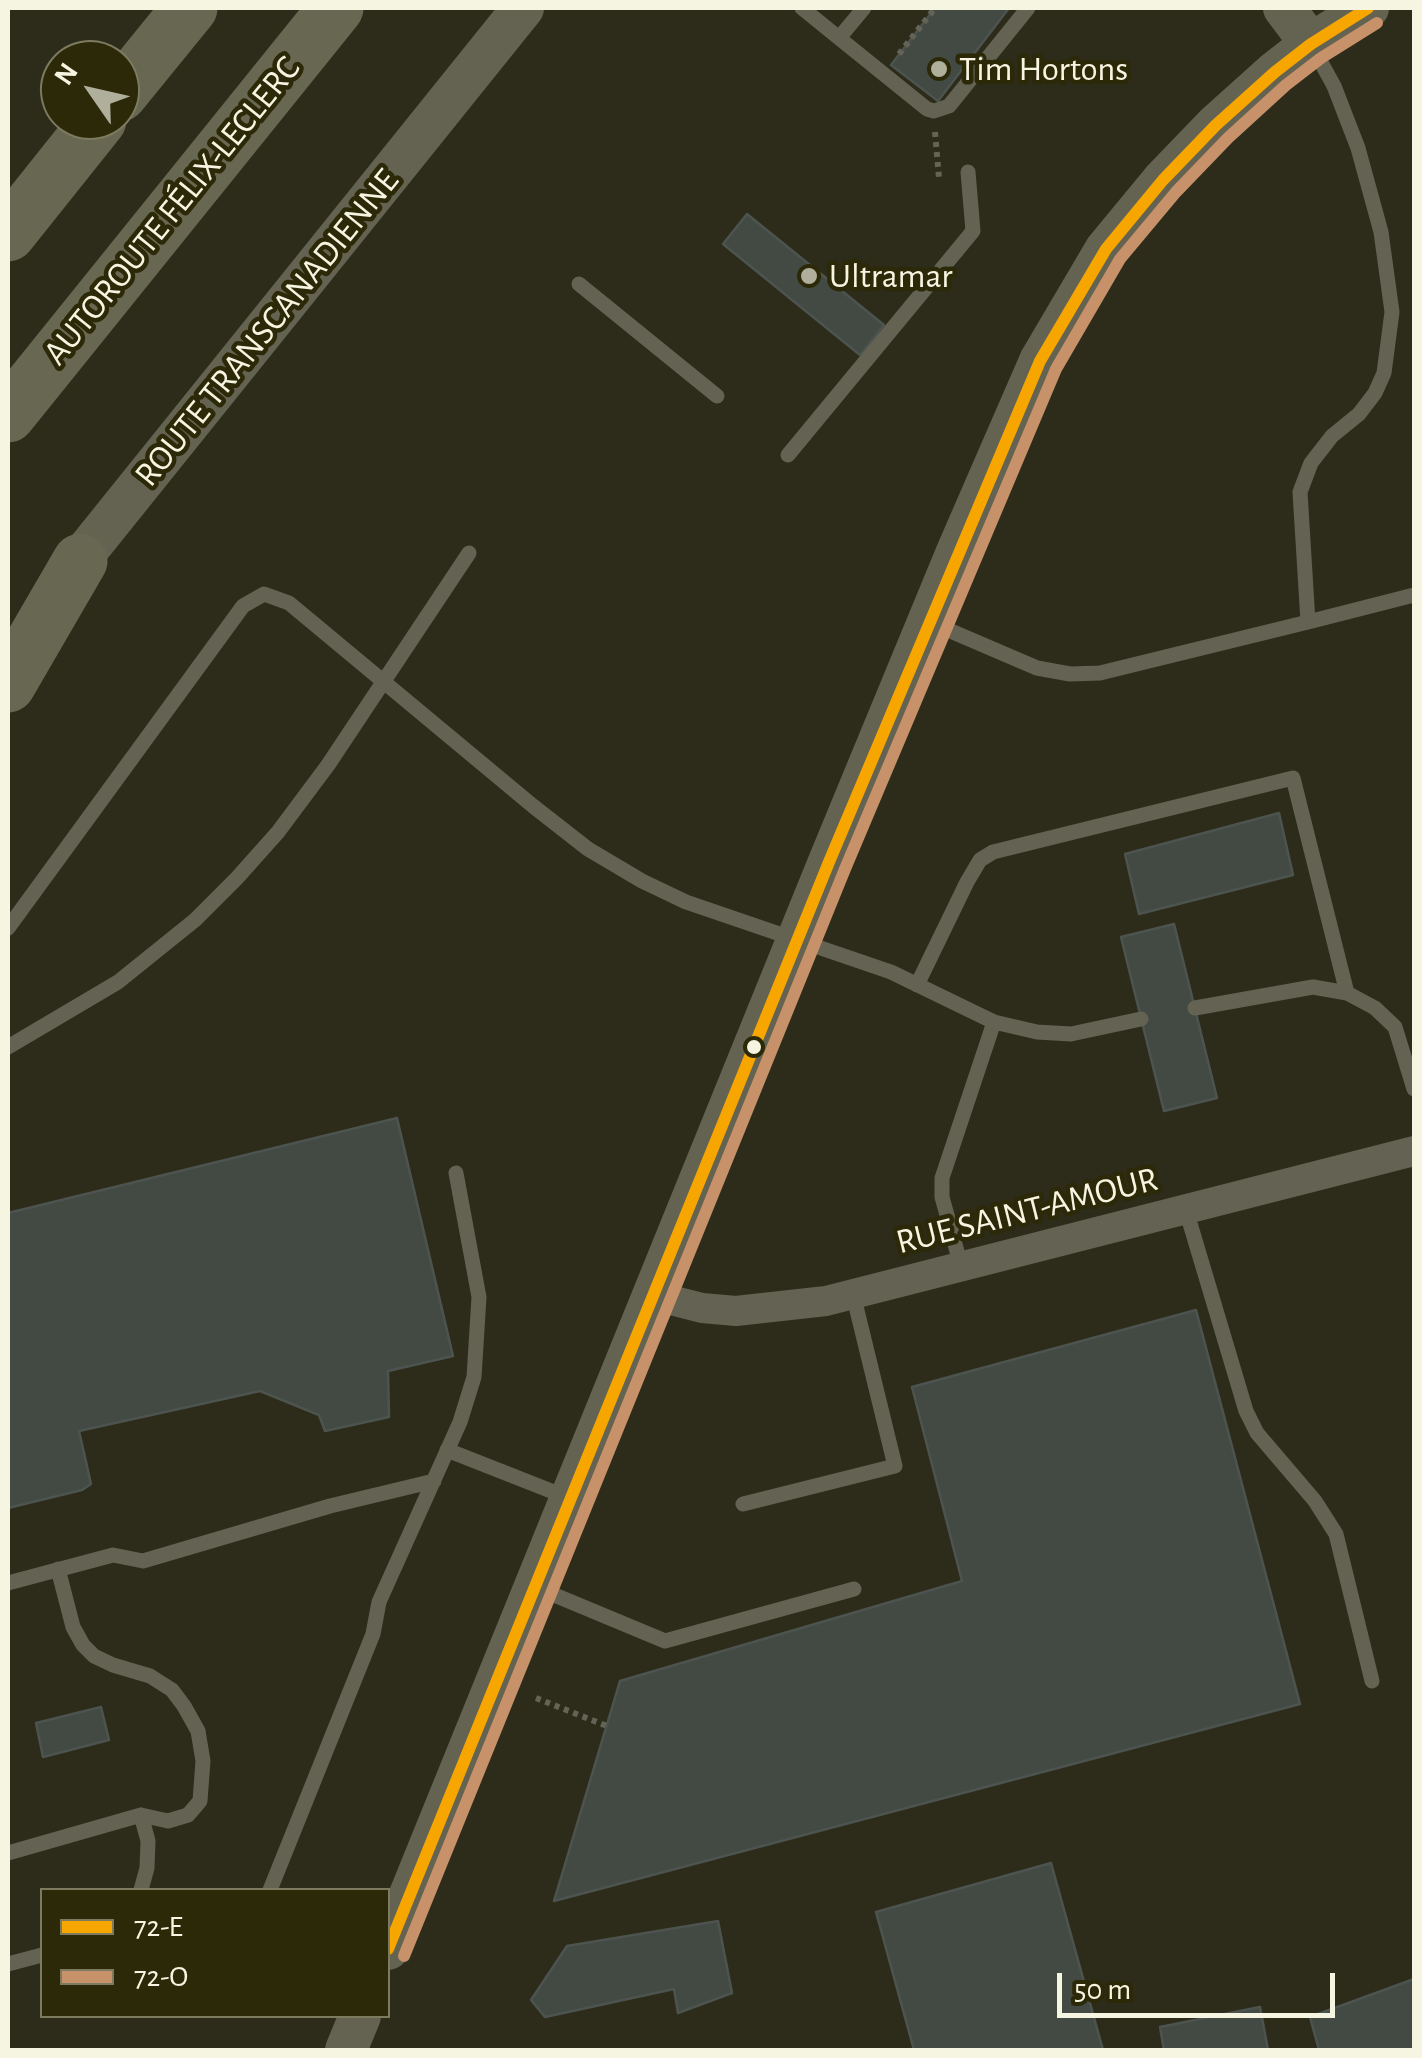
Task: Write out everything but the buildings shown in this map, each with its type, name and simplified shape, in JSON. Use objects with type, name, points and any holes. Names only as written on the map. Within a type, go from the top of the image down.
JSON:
[{"type":"highway","points":[[140,69],[190,8]]},
{"type":"highway","name":"AUTOROUTE FÉLIX-LECLERC","points":[[8,415],[336,8]]},
{"type":"highway","points":[[8,234],[83,140]]},
{"type":"highway","points":[[8,684],[80,561]]},
{"type":"street","name":"ROUTE TRANSCANADIENNE","points":[[8,645],[80,561],[523,8]]},
{"type":"street","points":[[1284,8],[1311,44]]},
{"type":"street","points":[[390,1944],[1018,406],[1083,283],[1134,212],[1184,157],[1253,92],[1311,44],[1368,8]]},
{"type":"street","name":"RUE SAINT-AMOUR","points":[[655,1296],[702,1308],[782,1308],[853,1294],[1414,1151]]},
{"type":"street","points":[[346,2050],[359,2018]]},
{"type":"lane","points":[[802,8],[934,111],[948,106],[1028,8]]},
{"type":"lane","points":[[840,38],[864,8]]},
{"type":"lane","points":[[1308,622],[1300,492],[1311,463],[1375,393],[1384,373],[1392,312],[1381,232],[1358,148],[1334,86],[1311,44]]},
{"type":"lane","points":[[788,455],[973,232],[968,172]]},
{"type":"lane","points":[[580,284],[716,396]]},
{"type":"lane","points":[[8,1047],[118,982],[195,920],[278,832],[469,554]]},
{"type":"lane","points":[[8,928],[249,600],[264,594],[289,603],[533,806],[642,881],[686,902],[890,972],[994,1022],[1037,1032],[1071,1034],[1141,1019]]},
{"type":"lane","points":[[928,621],[1037,668],[1070,674],[1100,673],[1414,595]]},
{"type":"lane","points":[[918,985],[967,882],[980,860],[993,852],[1293,778],[1347,992]]},
{"type":"lane","points":[[1195,1008],[1314,987],[1347,992],[1376,1008],[1395,1027],[1414,1089]]},
{"type":"lane","points":[[961,1266],[942,1197],[942,1178],[994,1022]]},
{"type":"lane","points":[[271,1888],[373,1634],[379,1602],[434,1481],[474,1377],[478,1338],[475,1264],[456,1173]]},
{"type":"lane","points":[[1186,1210],[1246,1411],[1257,1432],[1315,1501],[1336,1534],[1372,1681]]},
{"type":"lane","points":[[743,1504],[895,1466],[853,1294]]},
{"type":"lane","points":[[447,1450],[572,1499]]},
{"type":"lane","points":[[8,1583],[112,1555],[143,1561],[330,1506],[434,1481]]},
{"type":"lane","points":[[8,1853],[141,1816],[168,1821],[188,1815],[200,1801],[203,1761],[198,1730],[172,1690],[150,1676],[94,1656],[83,1645],[72,1628],[58,1569]]},
{"type":"lane","points":[[536,1588],[665,1641],[854,1589]]},
{"type":"lane","points":[[141,1816],[148,1841],[141,1888]]},
{"type":"lane","points":[[8,1964],[40,1956]]},
{"type":"path","points":[[890,66],[934,8]]},
{"type":"path","points":[[536,1698],[607,1726]]},
{"type":"transit line","name":"72-E","points":[[390,1944],[829,862],[1040,361],[1106,249],[1163,180],[1275,72],[1368,8]]},
{"type":"transit line","name":"72-O","points":[[404,1956],[845,869],[1056,369],[1120,259],[1176,192],[1286,85],[1377,23]]},
{"type":"place","name":"Tim Hortons","points":[[939,69]]},
{"type":"place","name":"Ultramar","points":[[809,276]]}]
